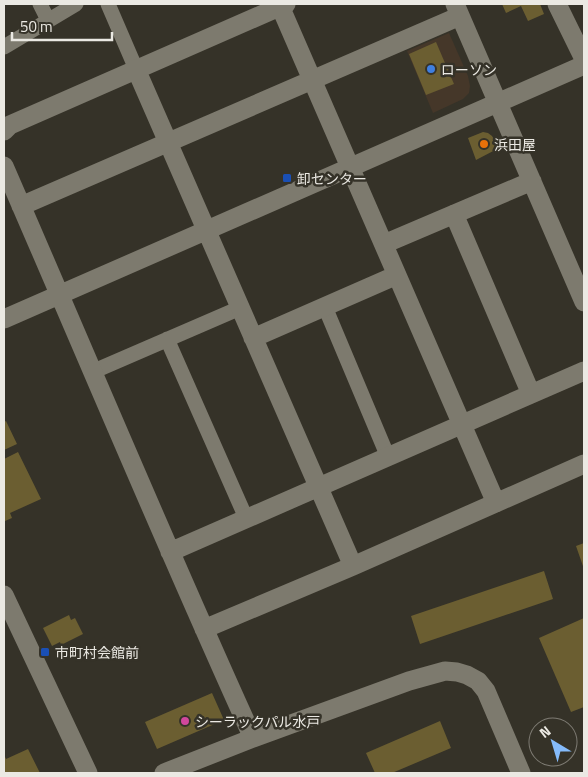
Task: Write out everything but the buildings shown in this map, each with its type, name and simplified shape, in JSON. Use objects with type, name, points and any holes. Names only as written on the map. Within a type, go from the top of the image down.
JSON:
[{"type":"street","points":[[40,4],[48,20]]},
{"type":"street","points":[[4,47],[76,4]]},
{"type":"street","points":[[108,4],[353,566]]},
{"type":"street","points":[[557,4],[584,59]]},
{"type":"street","points":[[4,132],[10,126],[283,5],[312,80],[496,503]]},
{"type":"street","points":[[21,206],[312,80],[458,10],[584,302]]},
{"type":"street","points":[[4,319],[584,65]]},
{"type":"street","points":[[4,166],[170,552],[254,738]]},
{"type":"street","points":[[384,244],[532,181]]},
{"type":"street","points":[[454,214],[531,394]]},
{"type":"street","points":[[253,338],[397,275]]},
{"type":"street","points":[[325,307],[388,457]]},
{"type":"street","points":[[92,372],[240,308]]},
{"type":"street","points":[[167,339],[246,518]]},
{"type":"street","points":[[170,552],[584,371]]},
{"type":"street","points":[[204,629],[353,566],[584,464]]},
{"type":"street","points":[[4,595],[88,773]]},
{"type":"street","points":[[164,773],[409,681],[445,671],[457,672],[478,681],[486,691],[521,773]]},
{"type":"shaded area","points":[[449,33],[468,76],[469,93],[463,99],[433,113],[407,51]]},
{"type":"place","name":"ローソン","points":[[431,69]]},
{"type":"place","name":"浜田屋","points":[[484,144]]},
{"type":"place","name":"卸センター","points":[[287,178]]},
{"type":"place","name":"市町村会館前","points":[[45,652]]},
{"type":"place","name":"シーラックパル水戸","points":[[185,721]]}]
